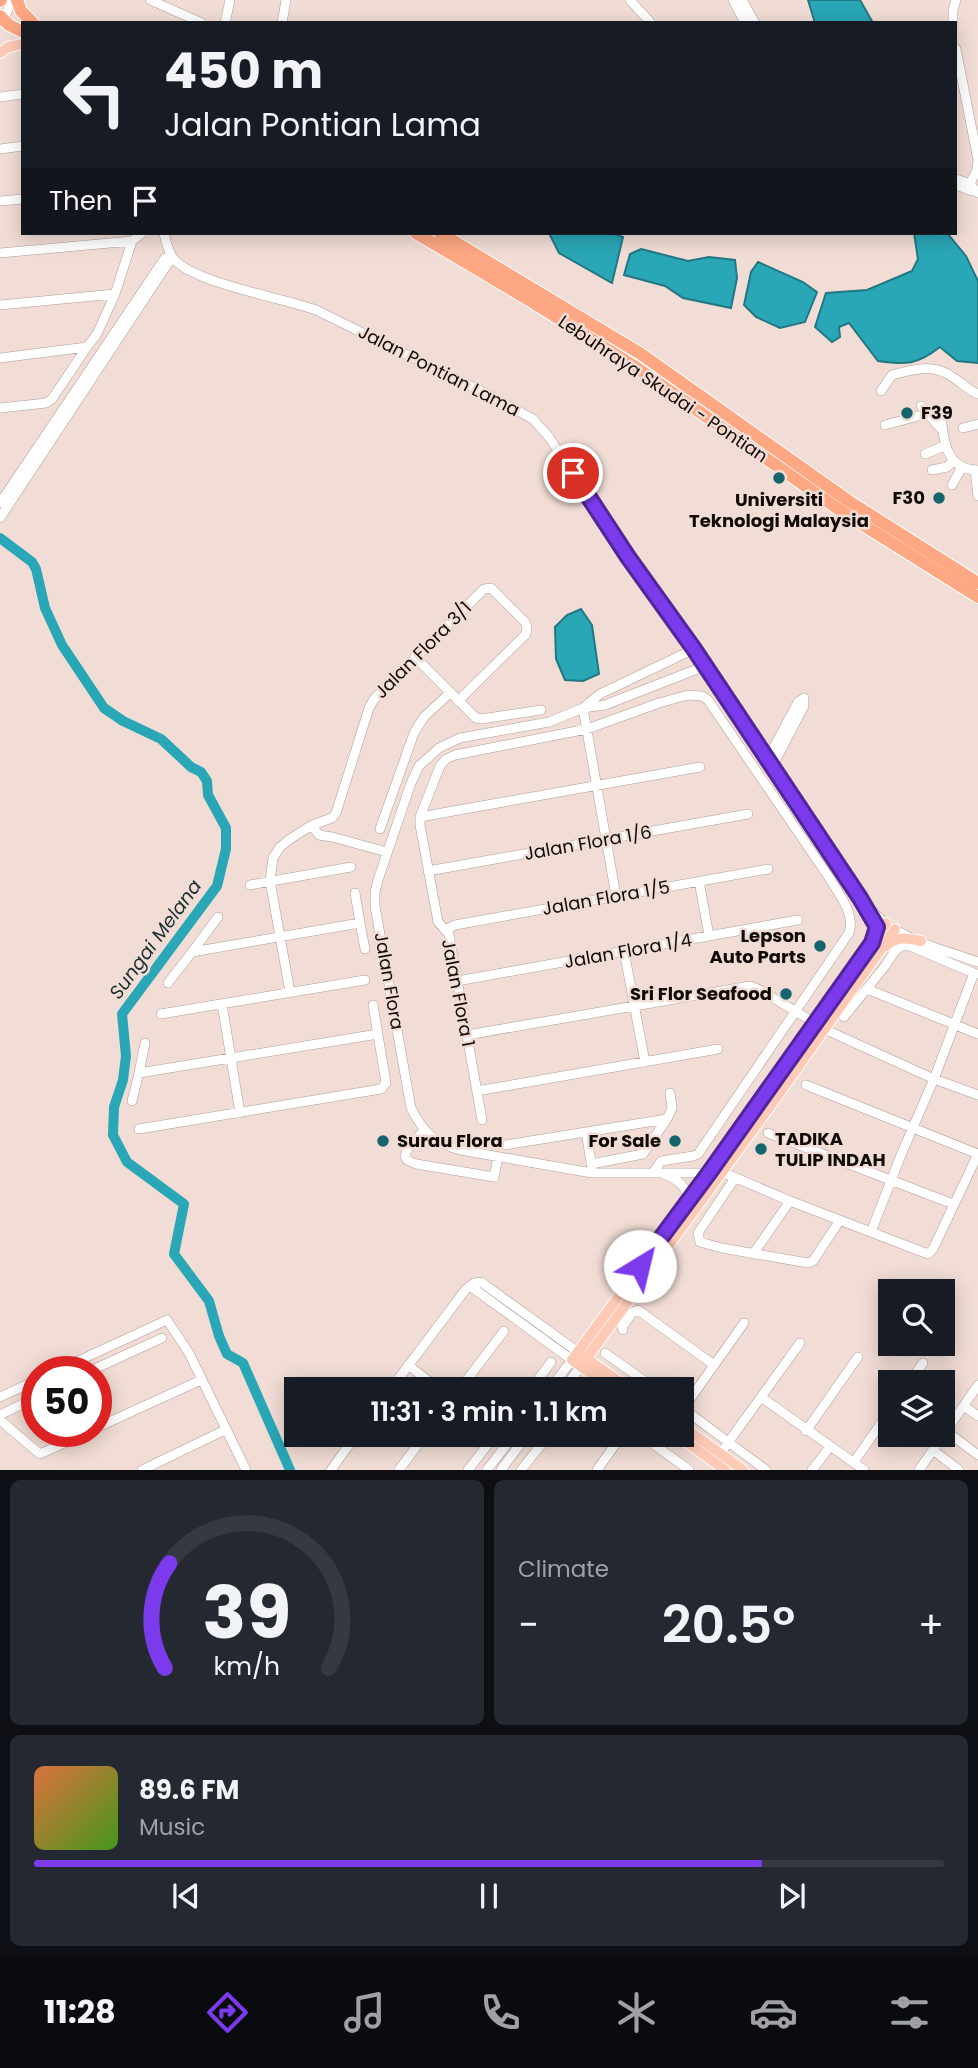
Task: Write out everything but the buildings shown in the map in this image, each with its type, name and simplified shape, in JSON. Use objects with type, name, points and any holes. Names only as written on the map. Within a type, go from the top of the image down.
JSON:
[{"type":"highway","points":[[15,0],[31,21]]},
{"type":"highway","points":[[1,18],[21,23]]},
{"type":"highway","points":[[1,18],[21,34]]},
{"type":"highway","name":"Lebuhraya Skudai - Pontian","points":[[419,235],[634,366],[844,513],[978,597]]},
{"type":"highway","name":"Lebuhraya Skudai - Pontian","points":[[443,235],[641,354],[850,502],[978,583]]},
{"type":"main road","points":[[0,53],[8,47],[21,44]]},
{"type":"main road","points":[[860,898],[876,923],[875,948]]},
{"type":"main road","points":[[580,1359],[722,1171],[891,926]]},
{"type":"main road","points":[[875,948],[896,939],[921,941]]},
{"type":"main road","points":[[580,1359],[687,1202],[820,1026]]},
{"type":"main road","points":[[580,1359],[600,1377]]},
{"type":"main road","points":[[580,1359],[610,1377]]},
{"type":"main road","points":[[694,1437],[717,1457],[725,1469]]},
{"type":"main road","points":[[694,1444],[743,1469]]},
{"type":"street","points":[[1,18],[2,0]]},
{"type":"street","points":[[1,18],[15,0]]},
{"type":"street","points":[[150,0],[197,21]]},
{"type":"street","points":[[225,21],[230,0]]},
{"type":"street","points":[[282,21],[286,0]]},
{"type":"street","points":[[630,0],[649,21]]},
{"type":"street","points":[[733,0],[744,21]]},
{"type":"street","points":[[742,0],[754,21]]},
{"type":"street","points":[[953,21],[956,0]]},
{"type":"street","points":[[957,54],[978,160],[973,189],[957,179]]},
{"type":"street","points":[[0,97],[21,94]]},
{"type":"street","points":[[0,149],[21,146]]},
{"type":"street","points":[[0,201],[21,199]]},
{"type":"street","points":[[0,253],[132,241],[140,235]]},
{"type":"street","points":[[1,517],[162,267],[164,235]]},
{"type":"street","points":[[0,503],[171,254],[165,235]]},
{"type":"street","points":[[0,408],[46,403],[54,397],[97,334],[115,294],[132,241]]},
{"type":"street","name":"Jalan Pontian Lama","points":[[171,254],[185,269],[200,276],[316,310],[533,419],[549,437],[628,557],[694,649],[860,898],[891,926],[921,941],[978,962]]},
{"type":"street","points":[[162,267],[185,269]]},
{"type":"street","points":[[0,305],[115,294]]},
{"type":"street","points":[[0,358],[87,346]]},
{"type":"street","points":[[881,391],[892,375],[930,367],[943,371],[969,391],[978,394]]},
{"type":"street","points":[[921,405],[942,431]]},
{"type":"street","points":[[885,425],[929,413]]},
{"type":"street","points":[[941,414],[942,431],[953,460],[962,467],[977,470],[978,496]]},
{"type":"street","points":[[963,428],[978,424]]},
{"type":"street","points":[[925,454],[946,444]]},
{"type":"street","points":[[932,470],[947,467],[953,460]]},
{"type":"street","points":[[952,485],[962,467]]},
{"type":"street","name":"Jalan Flora 3/1","points":[[270,881],[275,854],[280,847],[312,825],[332,818],[336,813],[369,708],[380,691],[484,589],[491,588],[524,622],[527,627],[526,634],[458,701]]},
{"type":"street","name":"Jalan Flora","points":[[583,708],[600,694],[694,649]]},
{"type":"street","points":[[415,657],[471,715],[481,719],[541,710]]},
{"type":"street","name":"Jalan Flora","points":[[424,1129],[411,1108],[375,906],[375,892],[387,852],[419,766],[439,748],[460,738],[549,722],[583,708],[605,705],[705,666]]},
{"type":"street","points":[[666,698],[666,685],[672,679]]},
{"type":"street","points":[[652,687],[666,698]]},
{"type":"street","points":[[380,828],[414,733],[424,717],[450,693]]},
{"type":"street","points":[[587,729],[666,698],[688,695],[702,696],[708,700],[832,882],[852,919],[849,933],[698,1154],[661,1161],[658,1173]]},
{"type":"street","points":[[804,698],[804,706],[770,763],[798,702],[804,698]]},
{"type":"street","points":[[583,708],[616,896]]},
{"type":"street","name":"Jalan Flora 1","points":[[482,1120],[449,934],[438,922],[420,817],[440,766],[446,759],[587,729]]},
{"type":"street","points":[[420,817],[700,767]]},
{"type":"street","name":"Jalan Flora 1/6","points":[[428,872],[748,814]]},
{"type":"street","points":[[312,825],[319,835],[387,852]]},
{"type":"street","points":[[250,885],[351,867]]},
{"type":"street","name":"Jalan Flora 1/5","points":[[445,930],[455,925],[768,869]]},
{"type":"street","points":[[270,881],[290,992]]},
{"type":"street","points":[[699,881],[709,936]]},
{"type":"street","points":[[355,893],[365,949]]},
{"type":"street","points":[[168,983],[218,917]]},
{"type":"street","name":"Jalan Flora 1/4","points":[[457,981],[798,920]]},
{"type":"street","points":[[192,952],[360,923]]},
{"type":"street","points":[[844,1017],[895,951],[904,946],[910,946],[976,974],[871,1232]]},
{"type":"street","points":[[624,951],[645,1062]]},
{"type":"street","points":[[161,1014],[365,980]]},
{"type":"street","points":[[467,1035],[750,986],[834,1035],[978,1096]]},
{"type":"street","points":[[867,989],[978,1034]]},
{"type":"street","points":[[222,1004],[240,1113]]},
{"type":"street","points":[[139,1129],[385,1087],[373,1005]]},
{"type":"street","points":[[139,1073],[378,1034]]},
{"type":"street","points":[[132,1101],[145,1043]]},
{"type":"street","points":[[477,1091],[718,1049]]},
{"type":"street","points":[[722,1171],[928,1254],[933,1249],[978,1154],[806,1085]]},
{"type":"street","points":[[592,1168],[643,1154],[673,1108],[670,1093]]},
{"type":"street","points":[[505,1144],[667,1119]]},
{"type":"street","points":[[498,1157],[494,1177],[416,1164],[405,1156],[424,1129],[444,1146],[498,1157],[592,1168],[658,1173],[709,1173]]},
{"type":"street","points":[[586,1132],[592,1168]]},
{"type":"street","points":[[768,1133],[953,1205]]},
{"type":"street","points":[[658,1173],[683,1185],[687,1192],[687,1202]]},
{"type":"street","points":[[736,1178],[698,1233],[700,1242],[753,1254],[811,1262],[840,1220]]},
{"type":"street","points":[[753,1254],[790,1200]]},
{"type":"street","points":[[399,1377],[466,1289],[481,1282],[580,1359]]},
{"type":"street","points":[[622,1330],[633,1312],[639,1311],[714,1365]]},
{"type":"street","points":[[89,1356],[167,1320],[190,1353],[246,1469]]},
{"type":"street","points":[[694,1392],[744,1323]]},
{"type":"street","points":[[469,1377],[504,1331]]},
{"type":"street","points":[[112,1361],[162,1338]]},
{"type":"street","points":[[717,1457],[800,1343]]},
{"type":"street","points":[[605,1353],[638,1377]]},
{"type":"street","points":[[806,1431],[858,1357]]},
{"type":"street","points":[[562,1377],[580,1359]]},
{"type":"street","points":[[570,1377],[580,1359]]},
{"type":"street","points":[[540,1377],[551,1362]]},
{"type":"street","points":[[918,1370],[923,1363]]},
{"type":"street","points":[[408,1365],[423,1377]]},
{"type":"street","points":[[112,1421],[201,1380]]},
{"type":"street","points":[[955,1418],[978,1385]]},
{"type":"street","points":[[0,1397],[21,1387]]},
{"type":"street","points":[[761,1398],[863,1469]]},
{"type":"street","points":[[21,1406],[0,1418],[21,1437]]},
{"type":"street","points":[[964,1406],[978,1416]]},
{"type":"street","points":[[694,1416],[766,1469]]},
{"type":"street","points":[[854,1462],[878,1428]]},
{"type":"street","points":[[142,1469],[225,1430]]},
{"type":"street","points":[[955,1438],[978,1455]]},
{"type":"street","points":[[32,1447],[40,1454],[56,1447]]},
{"type":"street","points":[[331,1469],[347,1447]]},
{"type":"street","points":[[399,1469],[416,1447]]},
{"type":"street","points":[[468,1469],[485,1447]]},
{"type":"street","points":[[487,1469],[504,1447]]},
{"type":"street","points":[[501,1469],[518,1447]]},
{"type":"street","points":[[521,1469],[539,1447]]},
{"type":"street","points":[[597,1469],[613,1447]]},
{"type":"street","points":[[658,1447],[689,1469]]},
{"type":"street","points":[[812,1469],[830,1447]]},
{"type":"street","points":[[919,1469],[935,1447]]},
{"type":"street","points":[[933,1450],[959,1469]]},
{"type":"water","points":[[808,0],[860,0],[872,21],[814,21]]},
{"type":"water","points":[[550,235],[623,237],[612,283],[559,253]]},
{"type":"water","points":[[914,235],[949,235],[966,256],[978,281],[978,363],[957,361],[940,347],[911,362],[878,361],[849,323],[839,327],[840,337],[832,342],[815,327],[826,293],[867,290],[912,271],[918,259]]},
{"type":"water","points":[[641,249],[688,261],[709,257],[735,260],[737,278],[731,308],[683,298],[665,286],[624,275],[630,254]]},
{"type":"water","points":[[758,262],[803,282],[817,292],[805,322],[780,328],[756,317],[744,305],[751,272]]},
{"type":"water","points":[[581,609],[592,625],[599,674],[583,681],[565,680],[556,659],[555,627],[567,615]]},
{"type":"waterway","name":"Sungai Melana","points":[[0,538],[32,562],[45,608],[62,645],[104,708],[123,721],[161,739],[191,767],[201,772],[207,781],[208,795],[226,828],[226,849],[217,886],[122,1014],[126,1056],[123,1080],[114,1107],[113,1135],[127,1162],[184,1204],[174,1254],[209,1301],[227,1354],[243,1363],[290,1470]]},
{"type":"place","name":"F39","points":[[907,413]]},
{"type":"place","name":"Universiti Teknologi Malaysia","points":[[779,478]]},
{"type":"place","name":"F30","points":[[939,498]]},
{"type":"place","name":"Lepson Auto Parts","points":[[820,946]]},
{"type":"place","name":"Sri Flor Seafood","points":[[786,994]]},
{"type":"place","name":"Surau Flora","points":[[383,1141]]},
{"type":"place","name":"For Sale","points":[[675,1141]]},
{"type":"place","name":"TADIKA TULIP INDAH","points":[[761,1149]]},
{"type":"route","points":[[573,473],[628,557],[694,649],[877,927],[872,943],[640,1266]]}]
